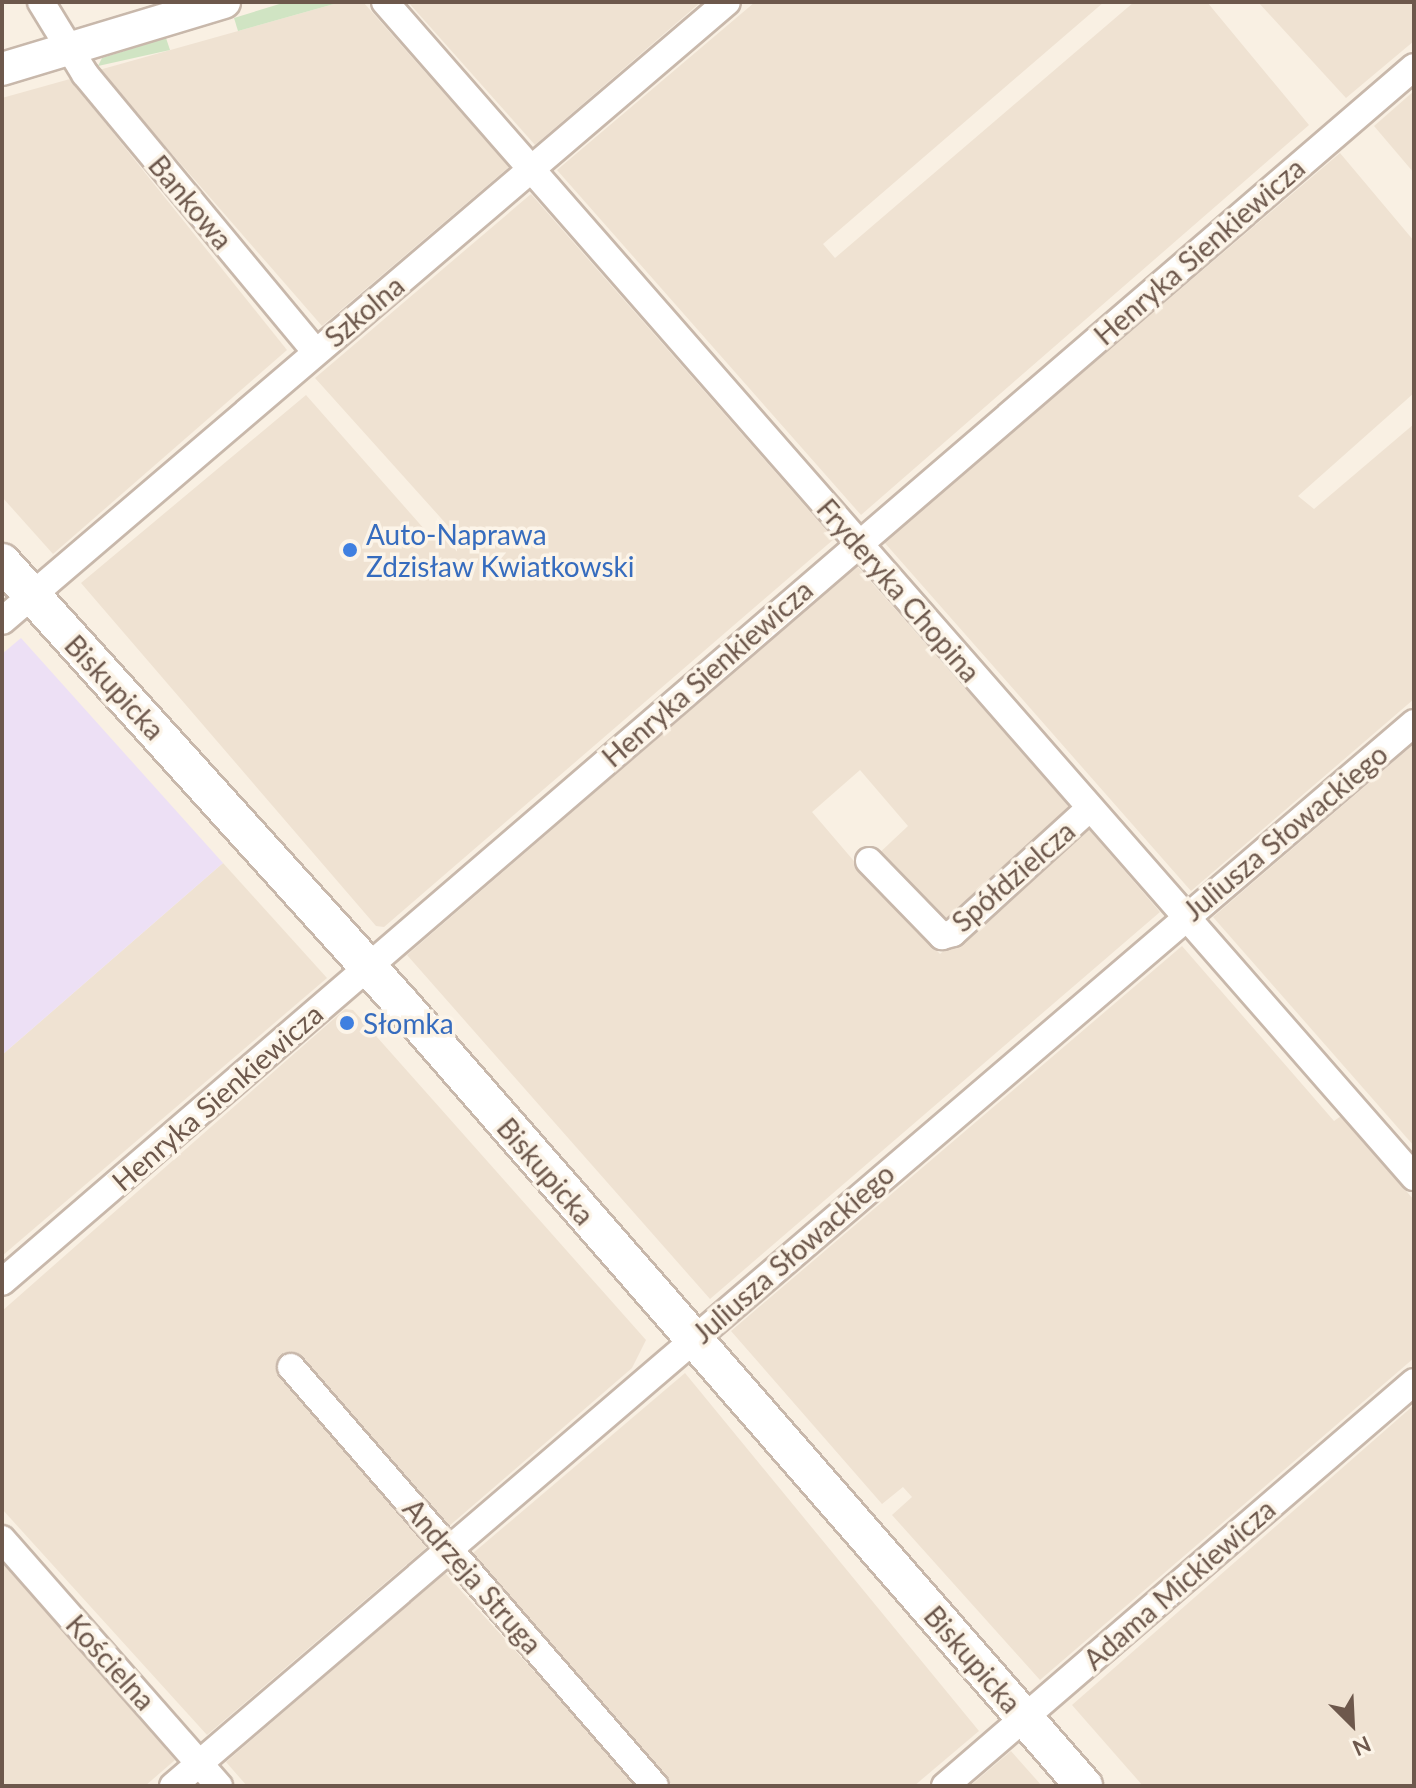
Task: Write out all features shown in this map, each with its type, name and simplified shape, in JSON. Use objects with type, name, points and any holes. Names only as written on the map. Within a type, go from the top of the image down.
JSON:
[{"type":"main road","name":"Biskupicka","points":[[2,562],[368,966],[1084,1786]]},
{"type":"street","name":"Bankowa","points":[[41,2],[69,49],[316,352]]},
{"type":"street","points":[[2,69],[224,2]]},
{"type":"street","name":"Fryderyka Chopina","points":[[385,2],[1414,1177]]},
{"type":"street","name":"Szkolna","points":[[2,621],[727,2]]},
{"type":"street","name":"Henryka Sienkiewicza","points":[[2,1282],[1414,67]]},
{"type":"street","name":"Juliusza Słowackiego","points":[[173,1786],[452,1552],[692,1339],[1414,723]]},
{"type":"street","name":"Spółdzielcza","points":[[869,861],[942,936],[953,933],[1090,808]]},
{"type":"street","name":"Andrzeja Struga","points":[[291,1367],[655,1786]]},
{"type":"street","name":"Adama Mickiewicza","points":[[945,1786],[1414,1382]]},
{"type":"street","name":"Kościelna","points":[[2,1539],[219,1786]]},
{"type":"shaded area","points":[[341,2],[364,3],[509,167],[322,326],[99,70]]},
{"type":"shaded area","points":[[408,2],[701,2],[535,145]]},
{"type":"shaded area","points":[[755,2],[1104,2],[823,244],[835,258],[1134,2],[1207,2],[1309,125],[861,515],[557,170]]},
{"type":"shaded area","points":[[1258,2],[1414,2],[1414,41],[1346,98]]},
{"type":"shaded area","points":[[70,79],[287,350],[53,554],[2,497],[2,98]]},
{"type":"shaded area","points":[[1414,91],[1414,173],[1374,126]]},
{"type":"shaded area","points":[[1340,153],[1414,241],[1414,393],[1298,496],[1314,509],[1414,424],[1414,699],[1191,891],[884,542]]},
{"type":"shaded area","points":[[531,194],[834,539],[384,927],[376,926],[81,583],[306,395],[433,539],[449,527],[315,378]]},
{"type":"shaded area","points":[[857,566],[1075,813],[944,928],[874,858],[908,826],[860,770],[812,812],[859,867],[940,954],[1085,825],[1160,912],[710,1299],[407,955]]},
{"type":"shaded area","points":[[21,638],[223,863],[2,1055],[2,654]]},
{"type":"shaded area","points":[[1414,744],[1414,1146],[1213,917]]},
{"type":"shaded area","points":[[223,863],[327,978],[2,1256],[2,1055]]},
{"type":"shaded area","points":[[1182,946],[1334,1121],[1341,1116],[1414,1200],[1414,1358],[1040,1680],[892,1515],[912,1497],[903,1487],[882,1504],[731,1331]]},
{"type":"shaded area","points":[[345,1009],[353,1010],[646,1340],[632,1368],[448,1527],[294,1362],[281,1378],[427,1547],[207,1735],[2,1509],[2,1311]]},
{"type":"shaded area","points":[[685,1373],[979,1731],[914,1786],[673,1786],[472,1554]]},
{"type":"shaded area","points":[[1414,1405],[1414,1786],[1143,1786],[1072,1705]]},
{"type":"shaded area","points":[[2,1561],[175,1760],[145,1786],[2,1786]]},
{"type":"shaded area","points":[[445,1573],[638,1786],[247,1786],[226,1762]]},
{"type":"shaded area","points":[[1011,1751],[1042,1786],[970,1786]]},
{"type":"green space","points":[[286,2],[341,2],[238,31],[234,18]]},
{"type":"green space","points":[[166,38],[170,50],[98,66],[102,58]]},
{"type":"place","name":"Auto-Naprawa Zdzisław Kwiatkowski","points":[[350,550]]},
{"type":"place","name":"Słomka","points":[[347,1023]]}]
